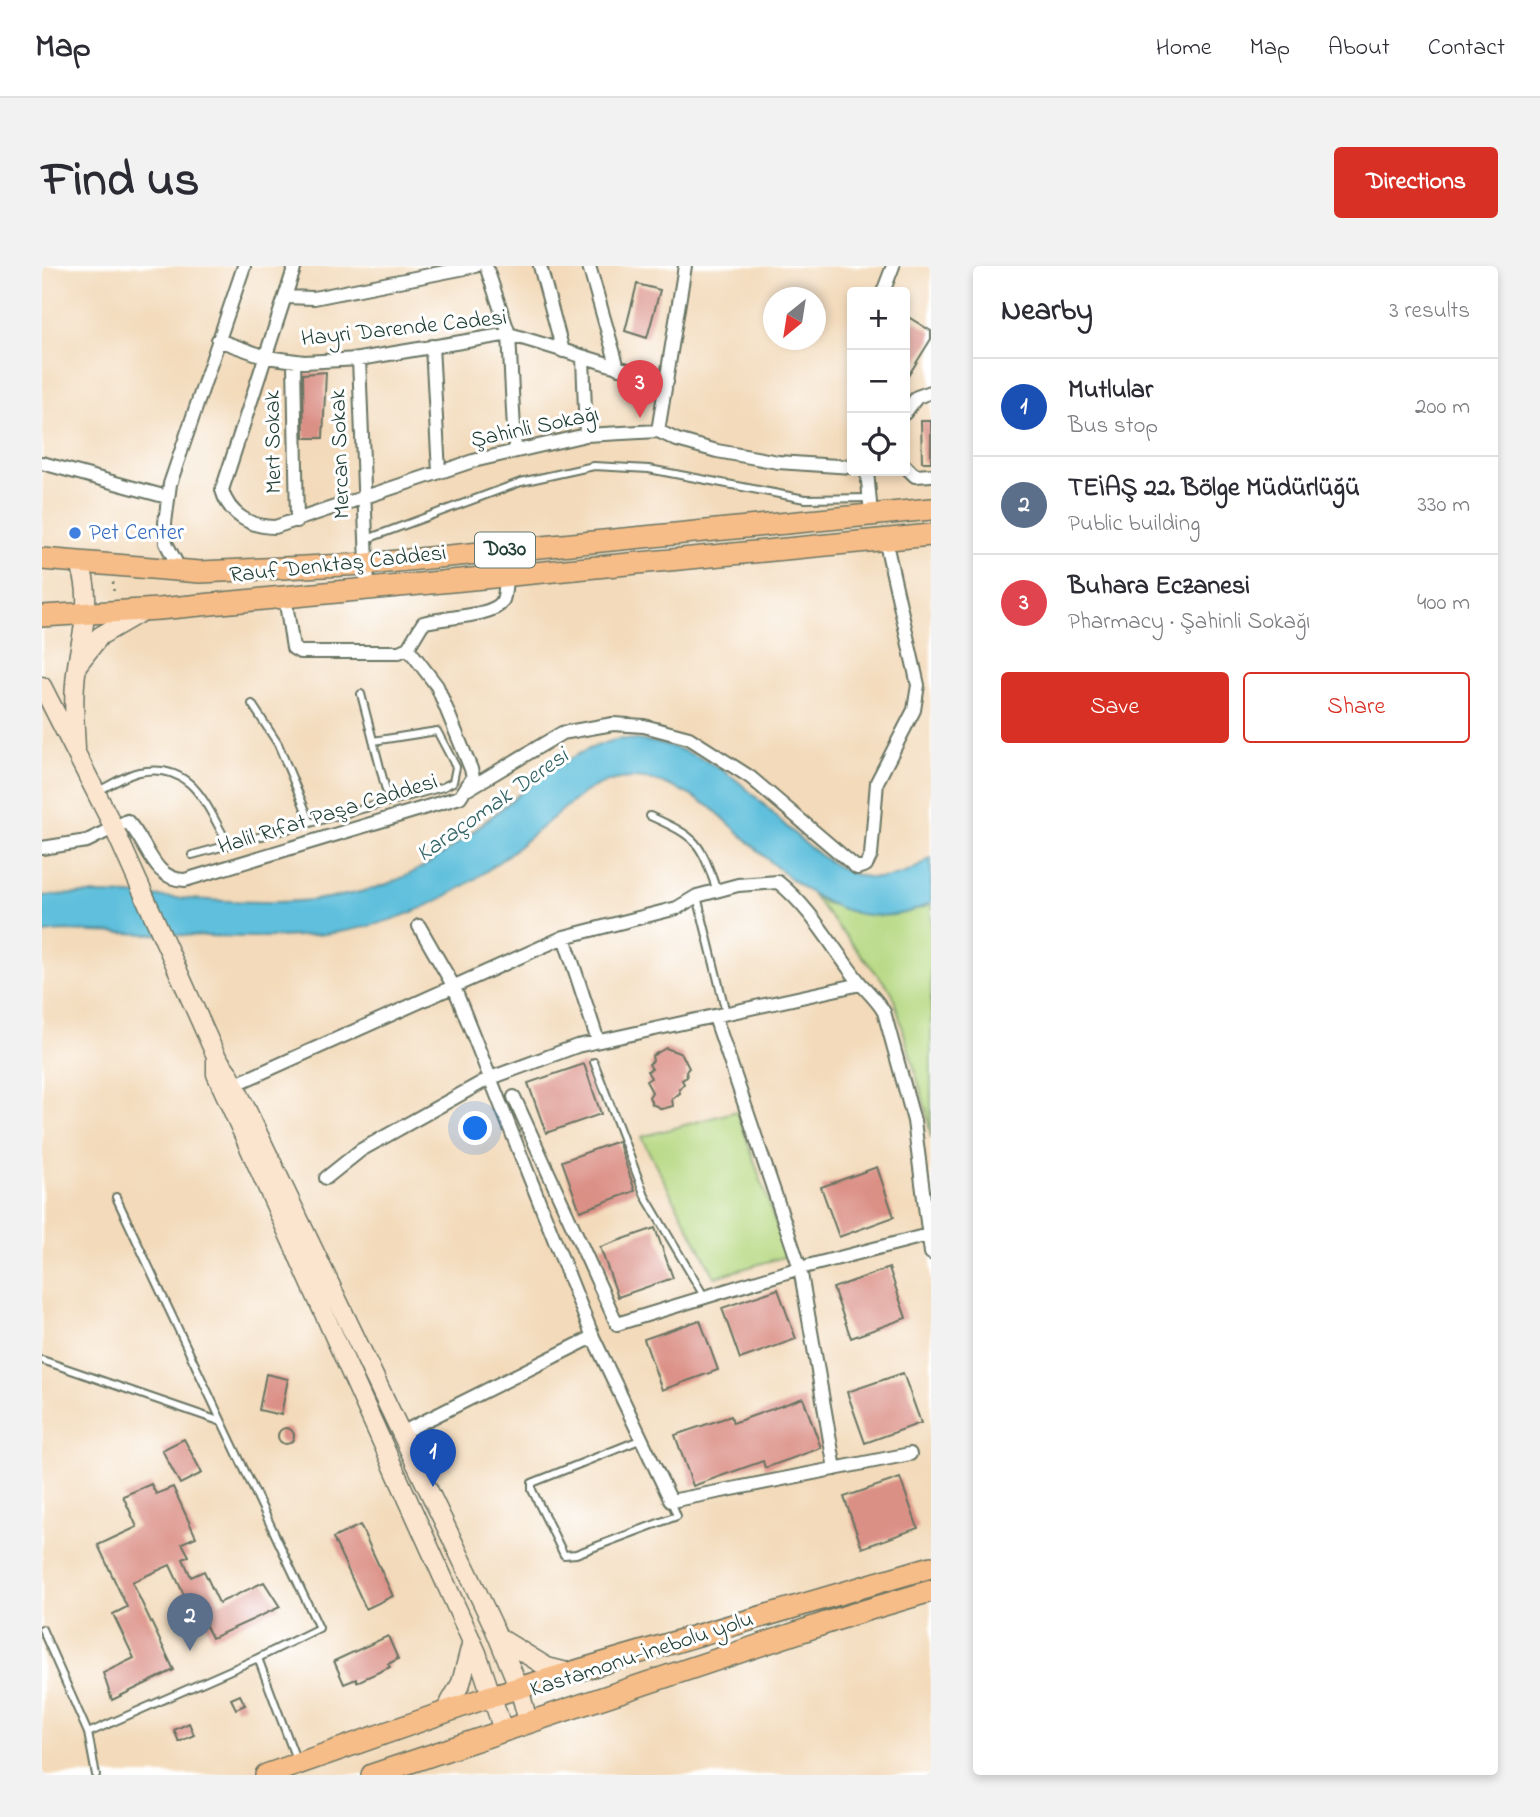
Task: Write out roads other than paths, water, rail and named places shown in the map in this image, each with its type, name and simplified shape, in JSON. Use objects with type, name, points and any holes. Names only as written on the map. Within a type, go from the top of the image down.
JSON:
[{"type":"main road","name":"Rauf Denktaş Caddesi","points":[[42,559],[180,570],[368,564],[871,506],[931,509]]},
{"type":"main road","name":"Rauf Denktaş Caddesi","points":[[42,616],[145,610],[931,535]]},
{"type":"main road","points":[[76,757],[77,666],[86,585],[78,561]]},
{"type":"main road","points":[[77,666],[100,636],[145,610]]},
{"type":"main road","points":[[42,686],[113,826],[216,1056],[234,1085],[498,1637],[519,1688],[528,1721]]},
{"type":"main road","points":[[216,1056],[216,1074],[472,1641],[503,1730]]},
{"type":"main road","points":[[266,1775],[491,1696],[931,1567]]},
{"type":"main road","name":"Kastamonu-İnebolu yolu","points":[[372,1775],[850,1615],[931,1591]]},
{"type":"main road","points":[[498,1637],[547,1667],[570,1673]]},
{"type":"main road","points":[[444,1713],[461,1684],[472,1641]]},
{"type":"street","points":[[180,570],[166,543],[167,498],[244,266]]},
{"type":"street","points":[[266,357],[295,266]]},
{"type":"street","points":[[285,297],[314,298],[475,266]]},
{"type":"street","points":[[486,266],[509,334],[515,449]]},
{"type":"street","points":[[540,266],[563,351]]},
{"type":"street","points":[[589,266],[618,368]]},
{"type":"street","points":[[659,431],[685,266]]},
{"type":"street","points":[[885,287],[893,266]]},
{"type":"street","name":"Hayri Darende Cadesi","points":[[218,340],[266,357],[294,362],[359,359],[509,334],[667,382]]},
{"type":"street","points":[[432,345],[439,472]]},
{"type":"street","name":"Şahinli Sokağı","points":[[266,357],[222,490],[235,513],[262,527],[297,522],[439,472],[515,449],[586,435],[659,431],[677,440],[717,451],[778,462],[847,467]]},
{"type":"street","points":[[583,358],[586,435]]},
{"type":"street","name":"Mercan Sokak","points":[[359,359],[368,589]]},
{"type":"street","name":"Mert Sokak","points":[[294,362],[297,522]]},
{"type":"street","points":[[910,406],[917,397],[931,392]]},
{"type":"street","points":[[42,463],[167,498]]},
{"type":"street","points":[[910,471],[915,476],[931,475]]},
{"type":"street","points":[[868,476],[871,506]]},
{"type":"street","points":[[468,789],[562,733],[613,724],[644,726],[689,738],[750,777],[857,868],[866,865],[871,855],[877,782],[914,710],[918,685],[885,539]]},
{"type":"street","points":[[285,597],[290,638],[293,648],[300,652],[399,652],[408,648],[423,623],[488,612],[498,607],[504,600],[506,575]]},
{"type":"street","name":"Halil Rıfat Paşa Caddesi","points":[[113,826],[127,821],[150,851],[159,871],[172,880],[185,880],[460,797],[468,789],[473,777],[471,769],[437,686],[408,648]]},
{"type":"street","points":[[42,848],[87,841],[113,826]]},
{"type":"street","points":[[234,1085],[564,937],[677,908],[697,896],[738,885],[778,882],[798,898],[861,984],[875,996],[884,1012],[914,1121],[931,1253]]},
{"type":"street","points":[[419,926],[454,987],[488,1079],[593,1337],[671,1501],[910,1454]]},
{"type":"street","points":[[564,937],[598,1041]]},
{"type":"street","points":[[326,1178],[360,1150],[488,1079],[598,1041],[861,984]]},
{"type":"street","points":[[721,1016],[800,1268],[835,1469]]},
{"type":"street","points":[[514,1097],[617,1324],[800,1268],[928,1235]]},
{"type":"street","points":[[401,1433],[593,1337]]},
{"type":"lane","points":[[366,540],[521,482],[594,466],[649,469],[805,499],[871,506]]},
{"type":"lane","name":"Halil Rıfat Paşa Caddesi","points":[[361,694],[389,802]]},
{"type":"lane","name":"Halil Rıfat Paşa Caddesi","points":[[252,704],[278,744],[312,823]]},
{"type":"lane","name":"Halil Rıfat Paşa Caddesi","points":[[192,855],[443,788],[453,782],[456,767],[437,731],[373,741]]},
{"type":"lane","name":"Halil Rıfat Paşa Caddesi","points":[[95,792],[138,772],[176,774],[193,783],[229,845]]},
{"type":"lane","points":[[650,816],[679,829],[702,847],[717,891]]},
{"type":"lane","points":[[697,896],[721,1016]]},
{"type":"lane","points":[[594,1062],[645,1196],[704,1296]]},
{"type":"lane","points":[[88,1733],[319,1628],[116,1197]]},
{"type":"lane","points":[[42,1360],[222,1422]]},
{"type":"lane","points":[[642,1439],[533,1483],[532,1490],[565,1555],[576,1554],[677,1516],[671,1501]]},
{"type":"lane","points":[[42,1629],[88,1733],[96,1775]]},
{"type":"lane","points":[[258,1658],[298,1764]]},
{"type":"water","points":[[620,739],[666,745],[709,762],[735,779],[802,841],[825,859],[849,872],[875,878],[902,874],[931,858],[931,903],[898,914],[868,915],[839,907],[811,893],[785,874],[712,808],[666,784],[634,778],[618,779],[585,792],[505,857],[454,892],[423,908],[364,927],[334,933],[273,937],[64,931],[42,933],[42,896],[85,894],[216,901],[303,901],[345,895],[387,884],[448,850],[531,784],[560,765],[589,749]]},
{"type":"place","name":"Buhara Eczanesi","points":[[640,418]]},
{"type":"place","name":"Pet Center","points":[[75,533]]},
{"type":"place","name":"Mutlular","points":[[433,1487]]},
{"type":"place","name":"TEİAŞ 22. Bölge Müdürlüğü","points":[[190,1651]]},
{"type":"water label","name":"Karaçomak Deresi","points":[[493,806]]}]
